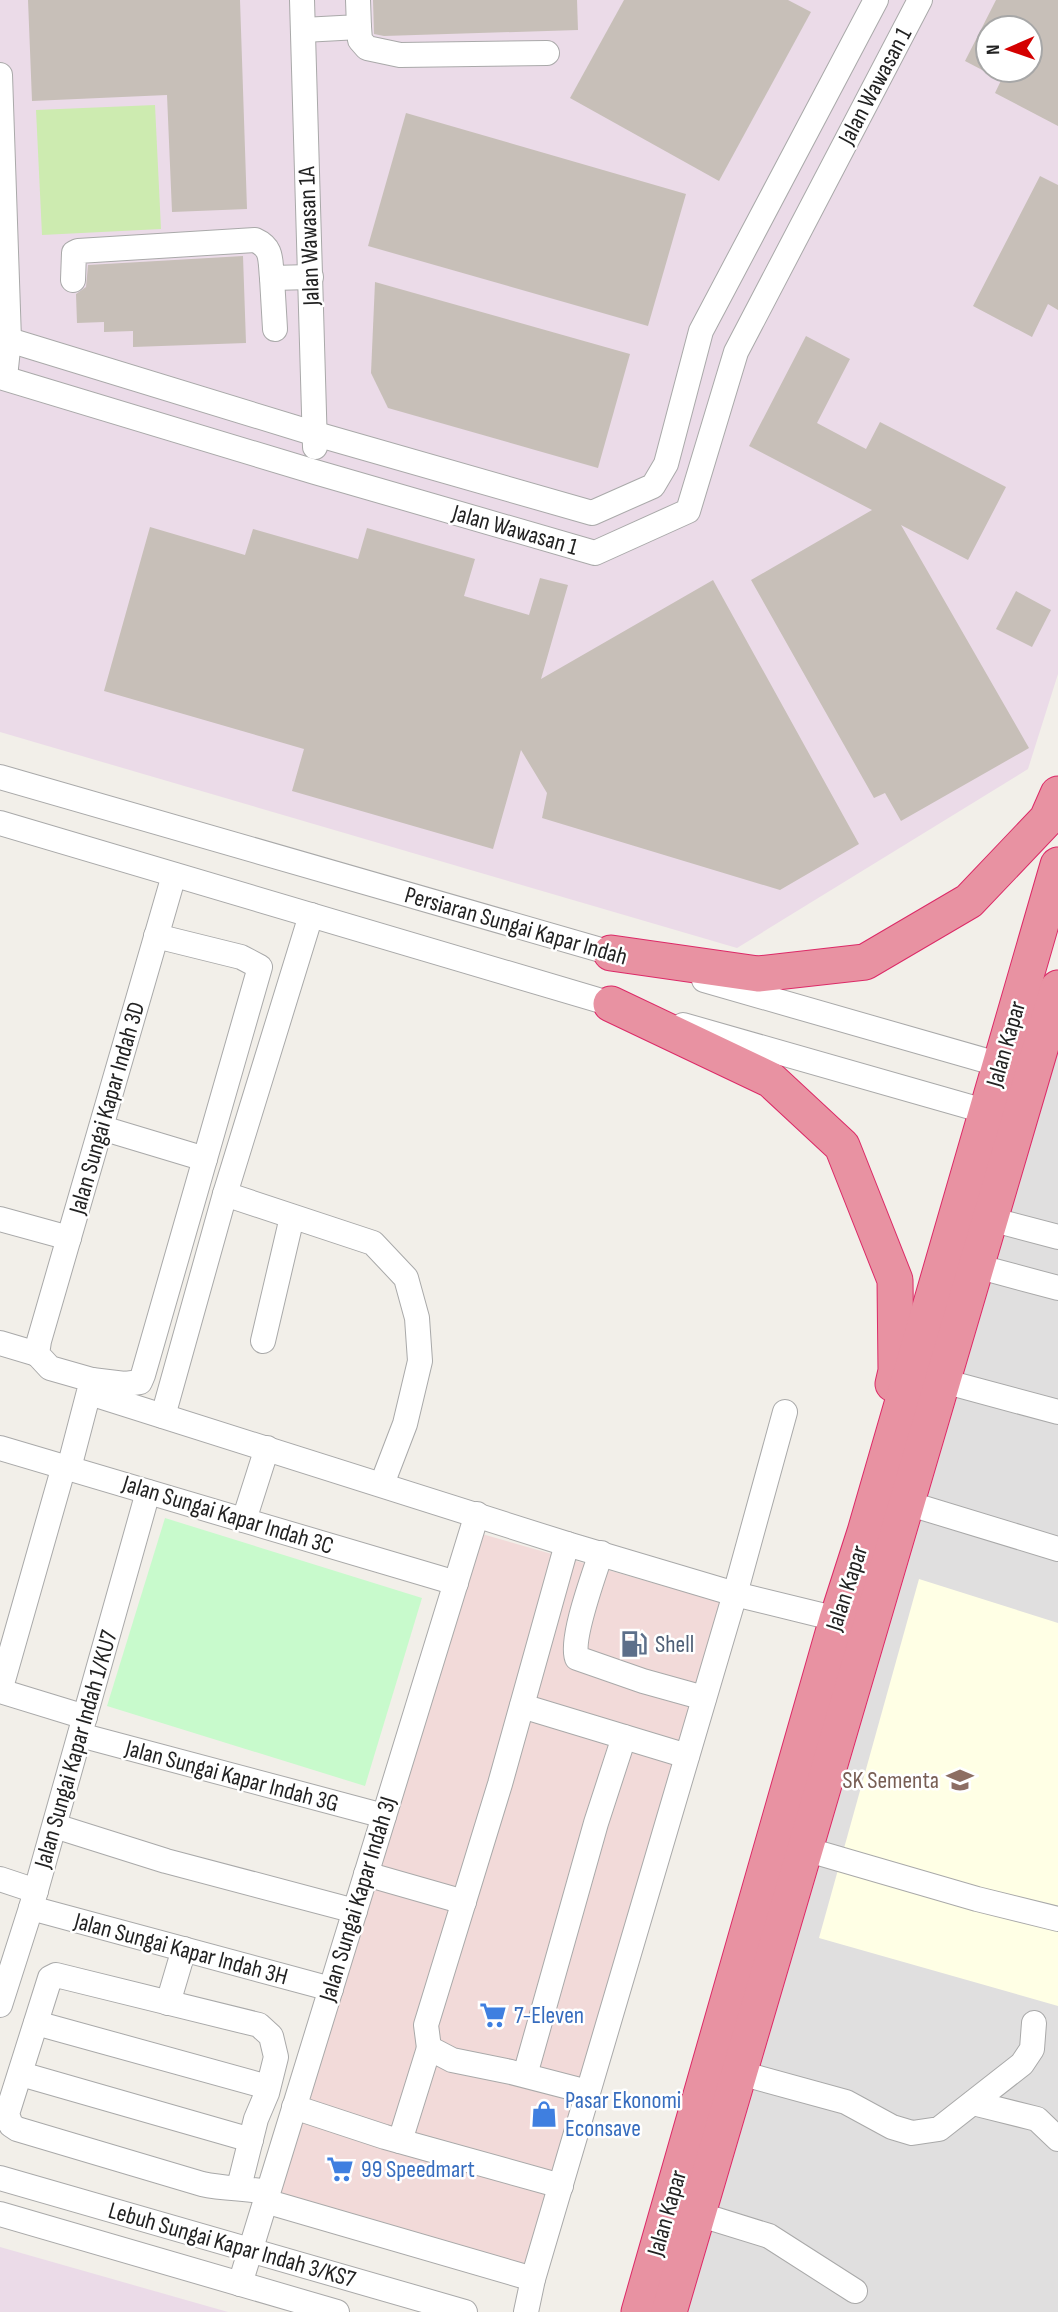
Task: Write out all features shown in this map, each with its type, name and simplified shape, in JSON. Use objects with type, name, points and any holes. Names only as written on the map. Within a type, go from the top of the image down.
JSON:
[{"type":"highway","points":[[611,953],[758,974],[865,962],[969,901],[1047,819],[1058,794]]},
{"type":"highway","name":"Jalan Kapar","points":[[644,2309],[698,2214],[1019,1121],[1017,1069],[1058,865]]},
{"type":"highway","name":"Jalan Kapar","points":[[644,2309],[836,1619],[865,1532],[986,1111],[1017,1069],[1058,988]]},
{"type":"highway","points":[[611,1004],[771,1080],[842,1146],[895,1280],[896,1371],[865,1532]]},
{"type":"street","name":"Jalan Wawasan 1A","points":[[302,0],[315,472]]},
{"type":"street","points":[[358,0],[360,40],[367,48],[400,55],[547,53]]},
{"type":"street","name":"Jalan Wawasan 1","points":[[5,339],[316,434],[592,513],[653,486],[666,464],[701,331],[876,0]]},
{"type":"street","name":"Jalan Wawasan 1","points":[[2,377],[595,553],[688,512],[736,352],[920,0]]},
{"type":"street","points":[[303,30],[359,27]]},
{"type":"street","points":[[0,75],[5,339],[2,377]]},
{"type":"street","points":[[74,280],[73,258],[78,251],[255,240],[265,245],[269,252],[275,329]]},
{"type":"street","points":[[272,278],[311,277]]},
{"type":"street","name":"Persiaran Sungai Kapar Indah","points":[[0,777],[1017,1069]]},
{"type":"street","name":"Persiaran Sungai Kapar Indah","points":[[0,823],[611,1004],[1019,1121]]},
{"type":"street","name":"Jalan Sungai Kapar Indah 3D","points":[[38,1347],[174,875]]},
{"type":"street","points":[[163,1416],[225,1194],[311,915]]},
{"type":"street","points":[[91,1386],[139,1382],[143,1375],[260,967],[242,957],[156,936]]},
{"type":"street","points":[[102,1128],[205,1159]]},
{"type":"street","points":[[225,1194],[373,1243],[406,1278],[417,1318],[420,1361],[405,1424],[382,1484]]},
{"type":"street","points":[[262,1341],[292,1217]]},
{"type":"street","points":[[0,1219],[69,1238]]},
{"type":"street","points":[[990,1219],[1058,1237]]},
{"type":"street","points":[[976,1266],[1058,1288]]},
{"type":"street","points":[[0,1343],[38,1347],[50,1368],[163,1416],[567,1544],[736,1594],[836,1619]]},
{"type":"street","points":[[943,1381],[1058,1412]]},
{"type":"street","points":[[66,1467],[91,1386]]},
{"type":"street","points":[[526,2312],[533,2279],[736,1594],[785,1412]]},
{"type":"street","name":"Jalan Sungai Kapar Indah 3C","points":[[0,1448],[456,1583]]},
{"type":"street","points":[[244,1520],[267,1448]]},
{"type":"street","name":"Jalan Sungai Kapar Indah 3G","points":[[66,1467],[0,1691],[83,1726],[384,1816]]},
{"type":"street","name":"Jalan Sungai Kapar Indah 1/KU7","points":[[0,2005],[34,1899],[148,1492]]},
{"type":"street","points":[[907,1503],[1058,1549]]},
{"type":"street","name":"Jalan Sungai Kapar Indah 3J","points":[[240,2284],[477,1514]]},
{"type":"street","points":[[400,2141],[429,2048],[426,2025],[522,1706],[567,1544]]},
{"type":"street","points":[[601,1553],[583,1614],[575,1651],[578,1658],[632,1678],[704,1698]]},
{"type":"street","points":[[522,1706],[687,1756]]},
{"type":"street","points":[[525,2075],[596,1823],[624,1737]]},
{"type":"street","points":[[54,1826],[166,1861],[355,1911]]},
{"type":"street","points":[[805,1849],[977,1899],[1058,1919]]},
{"type":"street","points":[[366,1874],[464,1902]]},
{"type":"street","name":"Jalan Sungai Kapar Indah 3H","points":[[0,1879],[34,1899],[184,1949],[331,1989]]},
{"type":"street","points":[[168,2003],[184,1949]]},
{"type":"street","points":[[239,2187],[276,2057],[271,2036],[259,2025],[56,1975],[50,1978],[7,2114],[11,2125],[17,2129],[202,2184],[223,2189],[239,2187],[533,2279]]},
{"type":"street","points":[[740,2073],[846,2102],[892,2127],[912,2133],[939,2129],[1022,2064],[1032,2049],[1034,2022]]},
{"type":"street","points":[[36,2023],[268,2087]]},
{"type":"street","points":[[429,2048],[452,2060],[525,2075],[588,2092]]},
{"type":"street","points":[[21,2074],[251,2140]]},
{"type":"street","points":[[973,2103],[1037,2119],[1058,2139]]},
{"type":"street","points":[[294,2107],[400,2141],[561,2186]]},
{"type":"street","name":"Lebuh Sungai Kapar Indah 3/KS7","points":[[0,2178],[465,2312]]},
{"type":"street","name":"Lebuh Sungai Kapar Indah 3/KS7","points":[[0,2214],[337,2312]]},
{"type":"street","points":[[698,2214],[769,2236],[855,2291]]},
{"type":"shaded area","points":[[0,0],[1058,0],[1058,674],[1028,769],[737,948],[0,732]]},
{"type":"shaded area","points":[[1058,1052],[1058,2312],[688,2312],[914,1544]]},
{"type":"shaded area","points":[[482,1534],[727,1604],[529,2273],[274,2199]]},
{"type":"shaded area","name":"SK Sementa","points":[[919,1579],[1058,1623],[1058,2006],[819,1938]]},
{"type":"shaded area","points":[[0,2247],[228,2312],[0,2312]]},
{"type":"green space","points":[[155,105],[161,229],[42,235],[36,110]]},
{"type":"green space","points":[[165,1518],[422,1598],[365,1786],[107,1706]]},
{"type":"building","points":[[28,0],[240,0],[247,209],[172,212],[167,95],[32,101]]},
{"type":"building","points":[[373,0],[577,0],[578,30],[384,36],[374,34]]},
{"type":"building","points":[[624,0],[788,0],[811,12],[719,181],[570,98]]},
{"type":"building","points":[[996,0],[1058,0],[1058,126],[995,93],[999,84],[1044,84],[1044,14],[989,14]]},
{"type":"building","points":[[974,43],[974,66],[965,61]]},
{"type":"building","points":[[406,113],[686,194],[648,326],[368,246]]},
{"type":"building","points":[[1040,176],[1058,185],[1058,310],[1048,304],[1032,337],[973,306]]},
{"type":"building","points":[[243,256],[246,343],[133,347],[133,331],[104,332],[104,322],[77,323],[76,294],[86,287],[88,265]]},
{"type":"building","points":[[375,282],[630,354],[598,468],[388,408],[371,373]]},
{"type":"building","points":[[806,336],[850,359],[817,423],[866,449],[880,422],[1006,487],[968,560],[901,525],[1029,748],[901,821],[885,793],[874,798],[751,580],[872,510],[749,446]]},
{"type":"building","points":[[150,527],[245,555],[253,529],[358,559],[367,528],[475,559],[464,596],[529,615],[540,578],[568,585],[541,679],[713,580],[859,844],[780,890],[542,818],[547,793],[521,750],[493,849],[292,791],[304,749],[104,691]]},
{"type":"building","points":[[1016,591],[1051,610],[1032,647],[996,629]]},
{"type":"place","name":"Shell","points":[[634,1644]]},
{"type":"place","name":"SK Sementa","points":[[960,1780]]},
{"type":"place","name":"7-Eleven","points":[[493,2015]]},
{"type":"place","name":"Pasar Ekonomi Econsave","points":[[544,2114]]},
{"type":"place","name":"99 Speedmart","points":[[340,2169]]}]
